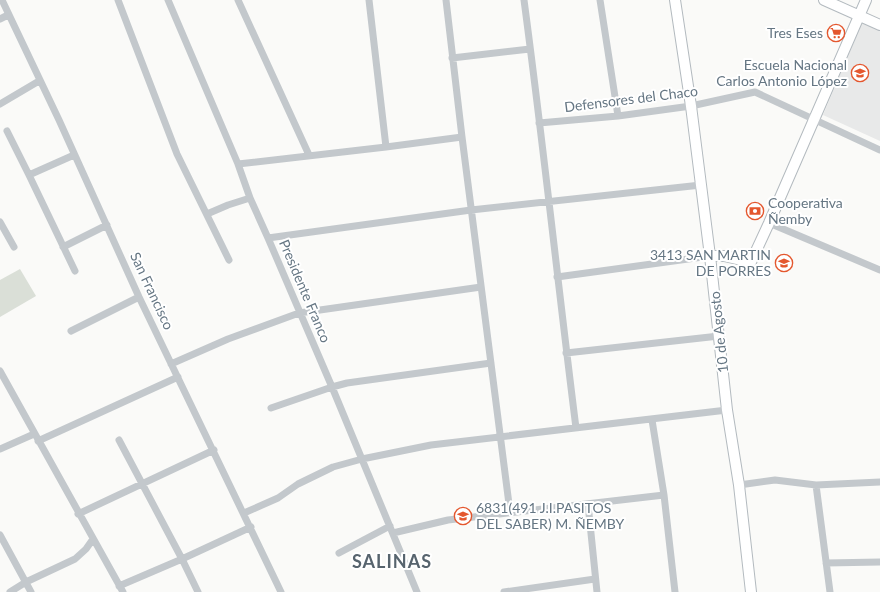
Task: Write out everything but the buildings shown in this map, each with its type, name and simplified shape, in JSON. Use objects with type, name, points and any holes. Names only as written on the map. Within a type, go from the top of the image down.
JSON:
[{"type":"street","name":"San Francisco","points":[[2,0],[139,297],[282,592]]},
{"type":"street","points":[[118,0],[177,154],[229,260]]},
{"type":"street","name":"Presidente Franco","points":[[168,0],[238,164],[250,198],[332,386],[417,592]]},
{"type":"street","points":[[238,0],[310,156]]},
{"type":"street","points":[[369,0],[386,147]]},
{"type":"street","points":[[446,0],[452,58],[510,512]]},
{"type":"street","points":[[524,0],[550,202],[557,277],[576,428]]},
{"type":"street","points":[[600,0],[618,116]]},
{"type":"street","name":"10 de Agosto","points":[[675,0],[691,106],[710,256],[727,410],[751,592]]},
{"type":"street","points":[[824,0],[880,25]]},
{"type":"street","points":[[557,277],[710,256],[724,256],[751,262],[866,0]]},
{"type":"street","points":[[0,19],[8,15]]},
{"type":"street","points":[[452,58],[530,49]]},
{"type":"street","points":[[0,104],[39,81]]},
{"type":"street","name":"Defensores del Chaco","points":[[539,123],[618,116],[691,106],[755,92],[880,150]]},
{"type":"street","points":[[6,131],[75,271]]},
{"type":"street","points":[[238,164],[462,137]]},
{"type":"street","points":[[29,176],[74,155]]},
{"type":"street","points":[[268,238],[472,210],[701,185]]},
{"type":"street","points":[[207,214],[250,198]]},
{"type":"street","points":[[0,222],[14,247]]},
{"type":"street","points":[[769,223],[880,270]]},
{"type":"street","points":[[63,247],[107,225]]},
{"type":"street","points":[[171,364],[228,339],[299,312],[481,287]]},
{"type":"street","points":[[71,331],[139,297]]},
{"type":"street","points":[[566,353],[719,336]]},
{"type":"street","points":[[271,408],[332,386],[491,363]]},
{"type":"street","points":[[0,371],[121,589],[251,527]]},
{"type":"street","points":[[0,449],[36,438],[178,377]]},
{"type":"street","points":[[244,513],[278,498],[298,484],[333,467],[362,459],[431,445],[727,410]]},
{"type":"street","points":[[652,420],[664,495],[675,592]]},
{"type":"street","points":[[119,440],[198,592]]},
{"type":"street","points":[[78,514],[214,450]]},
{"type":"street","points":[[738,485],[775,480],[816,485],[880,482]]},
{"type":"street","points":[[816,485],[830,592]]},
{"type":"street","points":[[339,553],[391,529],[510,512],[664,495]]},
{"type":"street","points":[[588,504],[597,592]]},
{"type":"street","points":[[0,535],[31,592]]},
{"type":"street","points":[[10,592],[26,582],[75,559],[86,549],[93,539]]},
{"type":"street","points":[[826,563],[880,562]]},
{"type":"street","points":[[504,592],[595,579]]},
{"type":"shaded area","name":"Escuela Nacional Carlos Antonio López","points":[[862,23],[880,31],[880,141],[823,115]]},
{"type":"shaded area","points":[[20,269],[36,296],[0,317],[0,280]]},
{"type":"place","name":"Tres Eses","points":[[836,33]]},
{"type":"place","name":"Escuela Nacional Carlos Antonio López","points":[[860,73]]},
{"type":"place","name":"Cooperativa Ñemby","points":[[755,211]]},
{"type":"place","name":"3413 SAN MARTIN DE PORRES","points":[[784,263]]},
{"type":"place","name":"6831(491 J.I.PASITOS DEL SABER) M. ÑEMBY","points":[[463,516]]},
{"type":"district","name":"SALINAS","points":[[392,562]]}]
